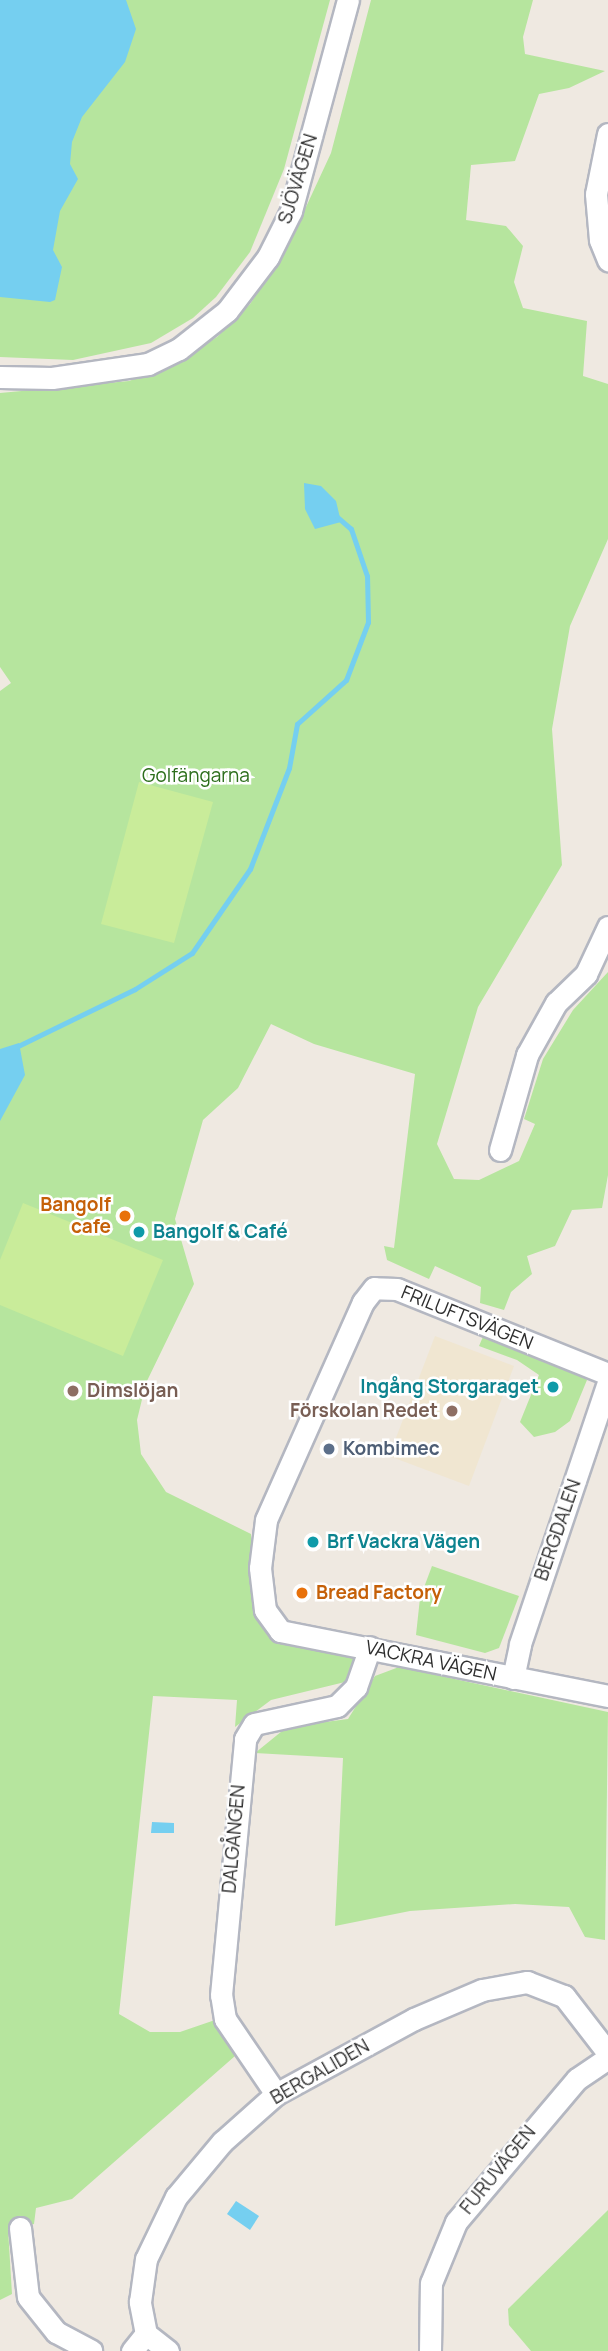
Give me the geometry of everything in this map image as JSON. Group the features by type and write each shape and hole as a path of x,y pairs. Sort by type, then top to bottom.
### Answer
{"street":[{"name":"SJÖVÄGEN","path":"0,377 52,378 148,364 179,349 227,311 268,257 291,211 348,0"},
{"path":"608,134 596,194 600,240 608,260"},
{"path":"500,1150 527,1055 556,1003 586,974 608,927"},
{"name":"FRILUFTSVÄGEN","path":"265,1610 260,1568 266,1520 363,1302 374,1288 397,1289 608,1374"},
{"name":"BERGDALEN","path":"513,1678 520,1644 608,1382"},
{"name":"VACKRA VÄGEN","path":"265,1610 280,1631 608,1696"},
{"name":"DALGÅNGEN","path":"276,2094 225,2019 221,1996 245,1739 254,1724 337,1706 356,1687 370,1647"},
{"name":"BERGALIDEN","path":"168,2351 139,2343 139,2302 146,2259 176,2197 222,2142 276,2094 414,2019 482,1990 527,1983 564,1996 608,2053"},
{"name":"FURUVÄGEN","path":"430,2351 431,2283 456,2222 577,2079 608,2058"},
{"path":"20,2228 28,2297 56,2332 91,2351"}],"shaded area":[{"name":"Förskolan Redet","path":"435,1336 514,1366 469,1486 389,1456"}],"green space":[{"path":"0,0 330,0 284,169 250,252 216,297 193,318 151,343 73,360 0,357"},
{"name":"Golfängarna","path":"371,0 533,0 523,37 525,54 605,71 569,88 539,94 515,161 471,165 466,220 506,226 523,246 514,282 523,308 587,321 583,376 608,384 608,539 570,626 552,729 562,865 478,1007 437,1144 454,1179 479,1180 519,1161 535,1124 524,1119 543,1059 573,1010 608,972 608,1175 602,1208 572,1210 555,1246 527,1256 532,1274 511,1292 504,1310 480,1303 481,1287 435,1266 429,1279 387,1260 384,1246 394,1248 415,1074 314,1044 271,1024 238,1088 203,1120 175,1219 194,1284 146,1383 137,1420 141,1454 166,1492 251,1534 253,1569 292,1641 357,1657 345,1682 271,1700 235,1727 237,1700 153,1696 119,2014 150,2032 180,2032 215,2020 235,2056 72,2199 36,2208 34,2224 8,2229 12,2294 0,2300 0,691 11,683 0,667 0,393 129,381 173,365 217,337 250,304 287,248 331,153"},
{"path":"139,782 213,802 174,943 101,924"},
{"path":"23,1203 163,1260 123,1356 0,1305 0,1260"},
{"path":"485,1332 581,1372 587,1380 570,1421 555,1432 534,1437 520,1422 539,1375 517,1360 479,1346"},
{"path":"432,1566 519,1596 499,1648 485,1653 416,1635 420,1598"},
{"path":"399,1667 608,1712 605,1940 585,1937 569,1907 515,1904 410,1911 335,1926 343,1758 255,1753 287,1727 348,1719 375,1676"},
{"path":"608,2210 608,2351 531,2351 509,2325 508,2309"}],"water":[{"path":"0,0 126,0 136,29 125,62 82,117 72,142 70,164 78,179 60,211 53,250 62,267 55,300 50,302 0,297"},
{"path":"304,483 321,486 336,501 341,522 315,529 305,509"},
{"path":"19,1043 25,1075 0,1121 0,1049"},
{"path":"152,1822 174,1823 174,1833 151,1833"},
{"path":"236,2201 259,2216 250,2230 227,2214"}],"waterway":[{"path":"16,1047 135,989 192,953 250,869 289,768 297,724 346,680 368,622 367,576 351,529 337,517"}],"place":[{"name":"Bangolf cafe","path":"125,1216"},
{"name":"Bangolf & Café","path":"139,1232"},
{"name":"Ingång Storgaraget","path":"553,1387"},
{"name":"Dimslöjan","path":"73,1391"},
{"name":"Förskolan Redet","path":"452,1411"},
{"name":"Kombimec","path":"329,1449"},
{"name":"Brf Vackra Vägen","path":"313,1542"},
{"name":"Bread Factory","path":"302,1593"}]}
